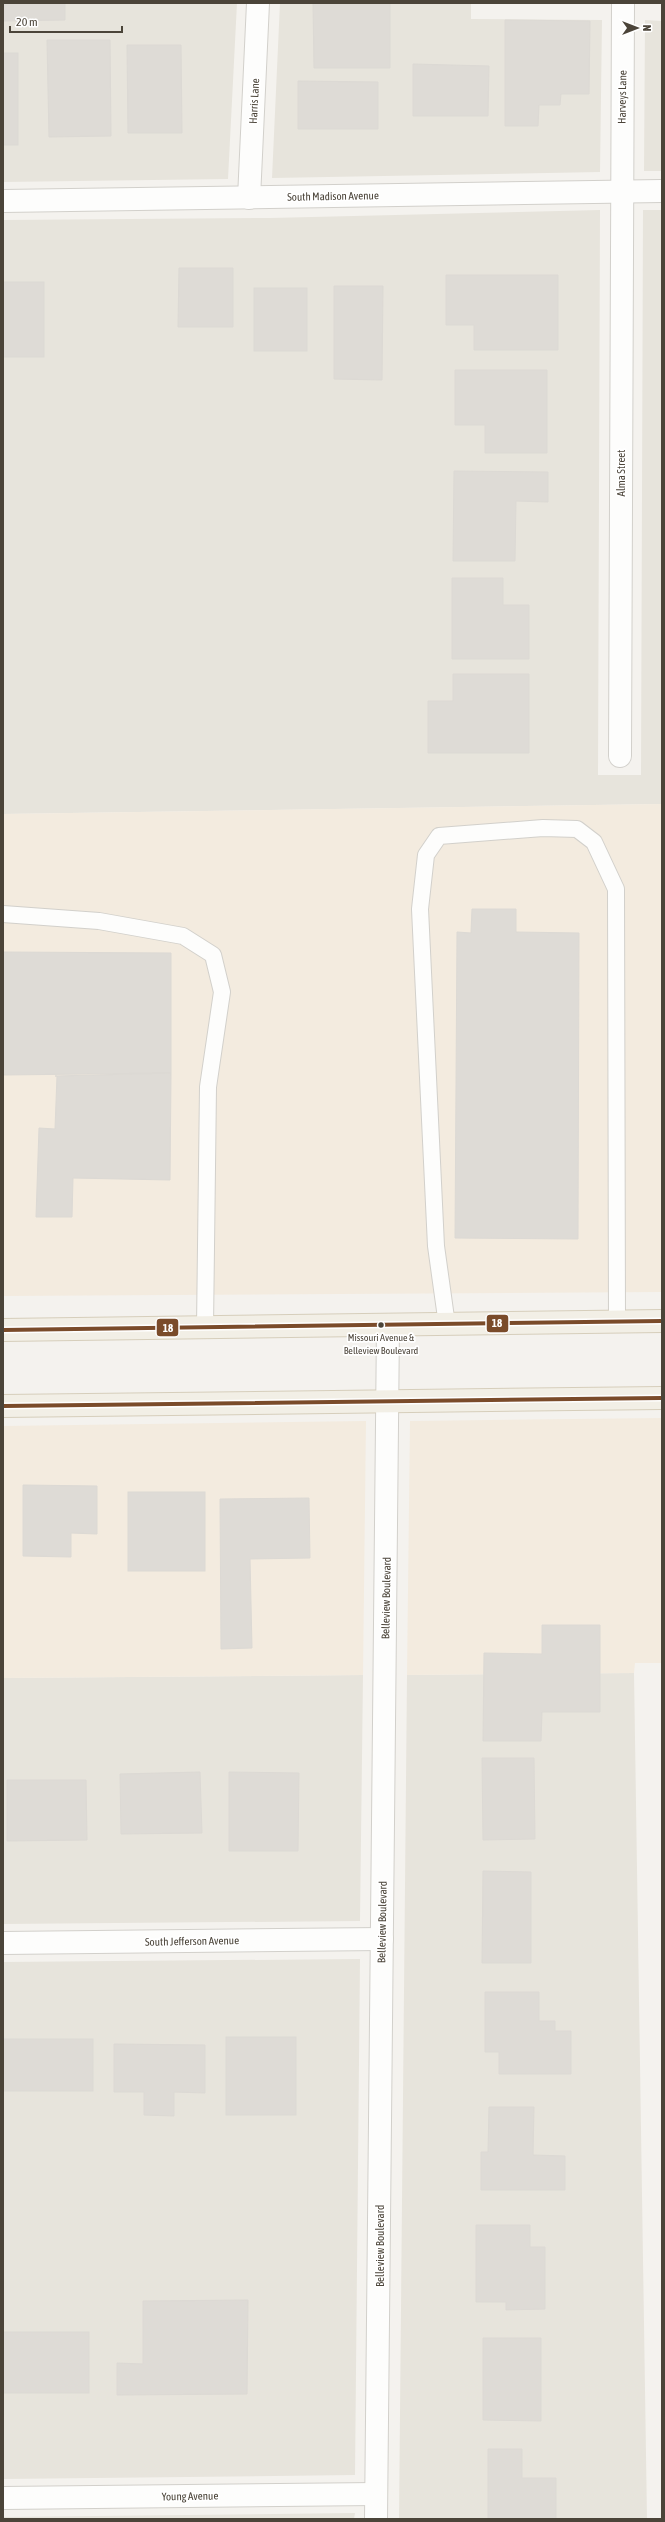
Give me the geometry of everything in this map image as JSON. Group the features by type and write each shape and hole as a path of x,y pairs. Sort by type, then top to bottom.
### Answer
{"main road":[{"path":"3,1330 662,1321"},
{"path":"3,1406 662,1398"}],"street":[{"name":"Harris Lane","path":"249,198 258,3"},
{"name":"Harveys Lane","path":"621,190 623,3"},
{"name":"Alma Street","path":"620,756 621,190"},
{"name":"South Madison Avenue","path":"3,201 662,190"},
{"name":"Belleview Boulevard","path":"376,2519 388,1325"},
{"name":"South Jefferson Avenue","path":"3,1943 382,1939"},
{"name":"Young Avenue","path":"3,2498 376,2494"}],"lane":[{"path":"447,1324 436,1246 423,1013 420,909 426,855 439,836 543,828 578,829 594,842 616,890 617,1322"},
{"path":"3,914 99,921 183,936 213,956 222,992 208,1087 205,1327"}],"shaded area":[{"path":"3,3 237,3 228,179 3,182"},
{"path":"280,3 471,3 471,19 602,20 600,172 272,178"},
{"path":"645,20 662,21 662,171 644,171"},
{"path":"600,210 598,775 641,775 643,210 662,210 662,804 3,814 3,220 270,218"},
{"path":"662,804 662,1292 3,1296 3,814"},
{"path":"662,1418 662,1663 635,1663 634,1673 407,1675 410,1421"},
{"path":"366,1421 363,1675 3,1678 3,1426"},
{"path":"634,1673 647,2519 399,2519 407,1675"},
{"path":"363,1675 360,1921 3,1924 3,1678"},
{"path":"360,1959 355,2475 3,2479 3,1962"},
{"path":"355,2513 354,2519 3,2519 3,2517"}],"building":[{"path":"4,3 65,3 65,20 4,21"},
{"path":"313,3 390,3 390,68 314,68"},
{"path":"505,20 590,21 589,94 561,94 560,105 539,105 538,126 505,126"},
{"path":"47,40 110,40 111,136 49,137"},
{"path":"127,45 181,45 182,133 128,133"},
{"path":"3,53 18,53 18,145 3,145"},
{"path":"413,64 489,66 488,116 413,116"},
{"path":"298,81 378,82 378,129 298,129"},
{"path":"179,268 233,268 233,327 178,327"},
{"path":"446,275 558,275 558,350 474,350 474,325 446,325"},
{"path":"3,282 44,282 44,357 3,357"},
{"path":"334,286 383,286 382,380 334,379"},
{"path":"254,288 307,288 307,351 254,351"},
{"path":"455,370 547,370 547,453 485,453 485,425 455,425"},
{"path":"454,471 548,472 548,502 516,501 515,561 453,561"},
{"path":"452,578 503,578 503,605 529,605 529,659 452,659"},
{"path":"453,674 529,674 529,753 428,753 428,701 453,701"},
{"path":"472,909 516,909 516,932 579,933 578,1239 455,1238 457,932 471,933"},
{"path":"3,952 171,953 171,1073 3,1075"},
{"path":"171,1073 170,1180 73,1178 72,1217 36,1217 39,1128 55,1129 57,1076 55,1076"},
{"path":"23,1485 97,1486 97,1534 71,1533 71,1557 23,1556"},
{"path":"128,1492 205,1492 205,1571 128,1571"},
{"path":"309,1498 310,1558 250,1559 252,1648 221,1649 220,1499"},
{"path":"542,1625 600,1625 600,1712 542,1712 541,1741 483,1741 484,1653 542,1654"},
{"path":"482,1758 534,1758 535,1839 483,1840"},
{"path":"200,1772 202,1833 121,1834 120,1774"},
{"path":"229,1772 299,1773 298,1851 229,1851"},
{"path":"7,1780 86,1780 87,1840 7,1841"},
{"path":"483,1871 531,1872 531,1963 482,1963"},
{"path":"485,1992 539,1992 539,2021 555,2021 555,2031 571,2031 571,2074 499,2074 499,2052 485,2052"},
{"path":"226,2037 296,2037 296,2115 226,2115"},
{"path":"3,2039 93,2039 93,2091 3,2091"},
{"path":"114,2044 205,2045 205,2093 174,2092 174,2116 144,2115 144,2092 114,2092"},
{"path":"489,2107 534,2107 533,2155 565,2156 565,2190 481,2190 481,2152 488,2152"},
{"path":"476,2225 530,2225 530,2247 545,2247 545,2309 506,2310 506,2302 476,2302"},
{"path":"248,2300 247,2394 117,2395 117,2363 143,2364 143,2301"},
{"path":"3,2332 89,2332 89,2393 3,2393"},
{"path":"483,2338 541,2338 541,2421 483,2420"},
{"path":"488,2449 522,2449 522,2478 556,2478 556,2519 488,2519"}],"transit line":[{"name":"18","path":"3,1330 662,1321"},
{"name":"18","path":"3,1406 662,1398"}],"place":[{"name":"Missouri Avenue & Belleview Boulevard","path":"381,1325"}]}
